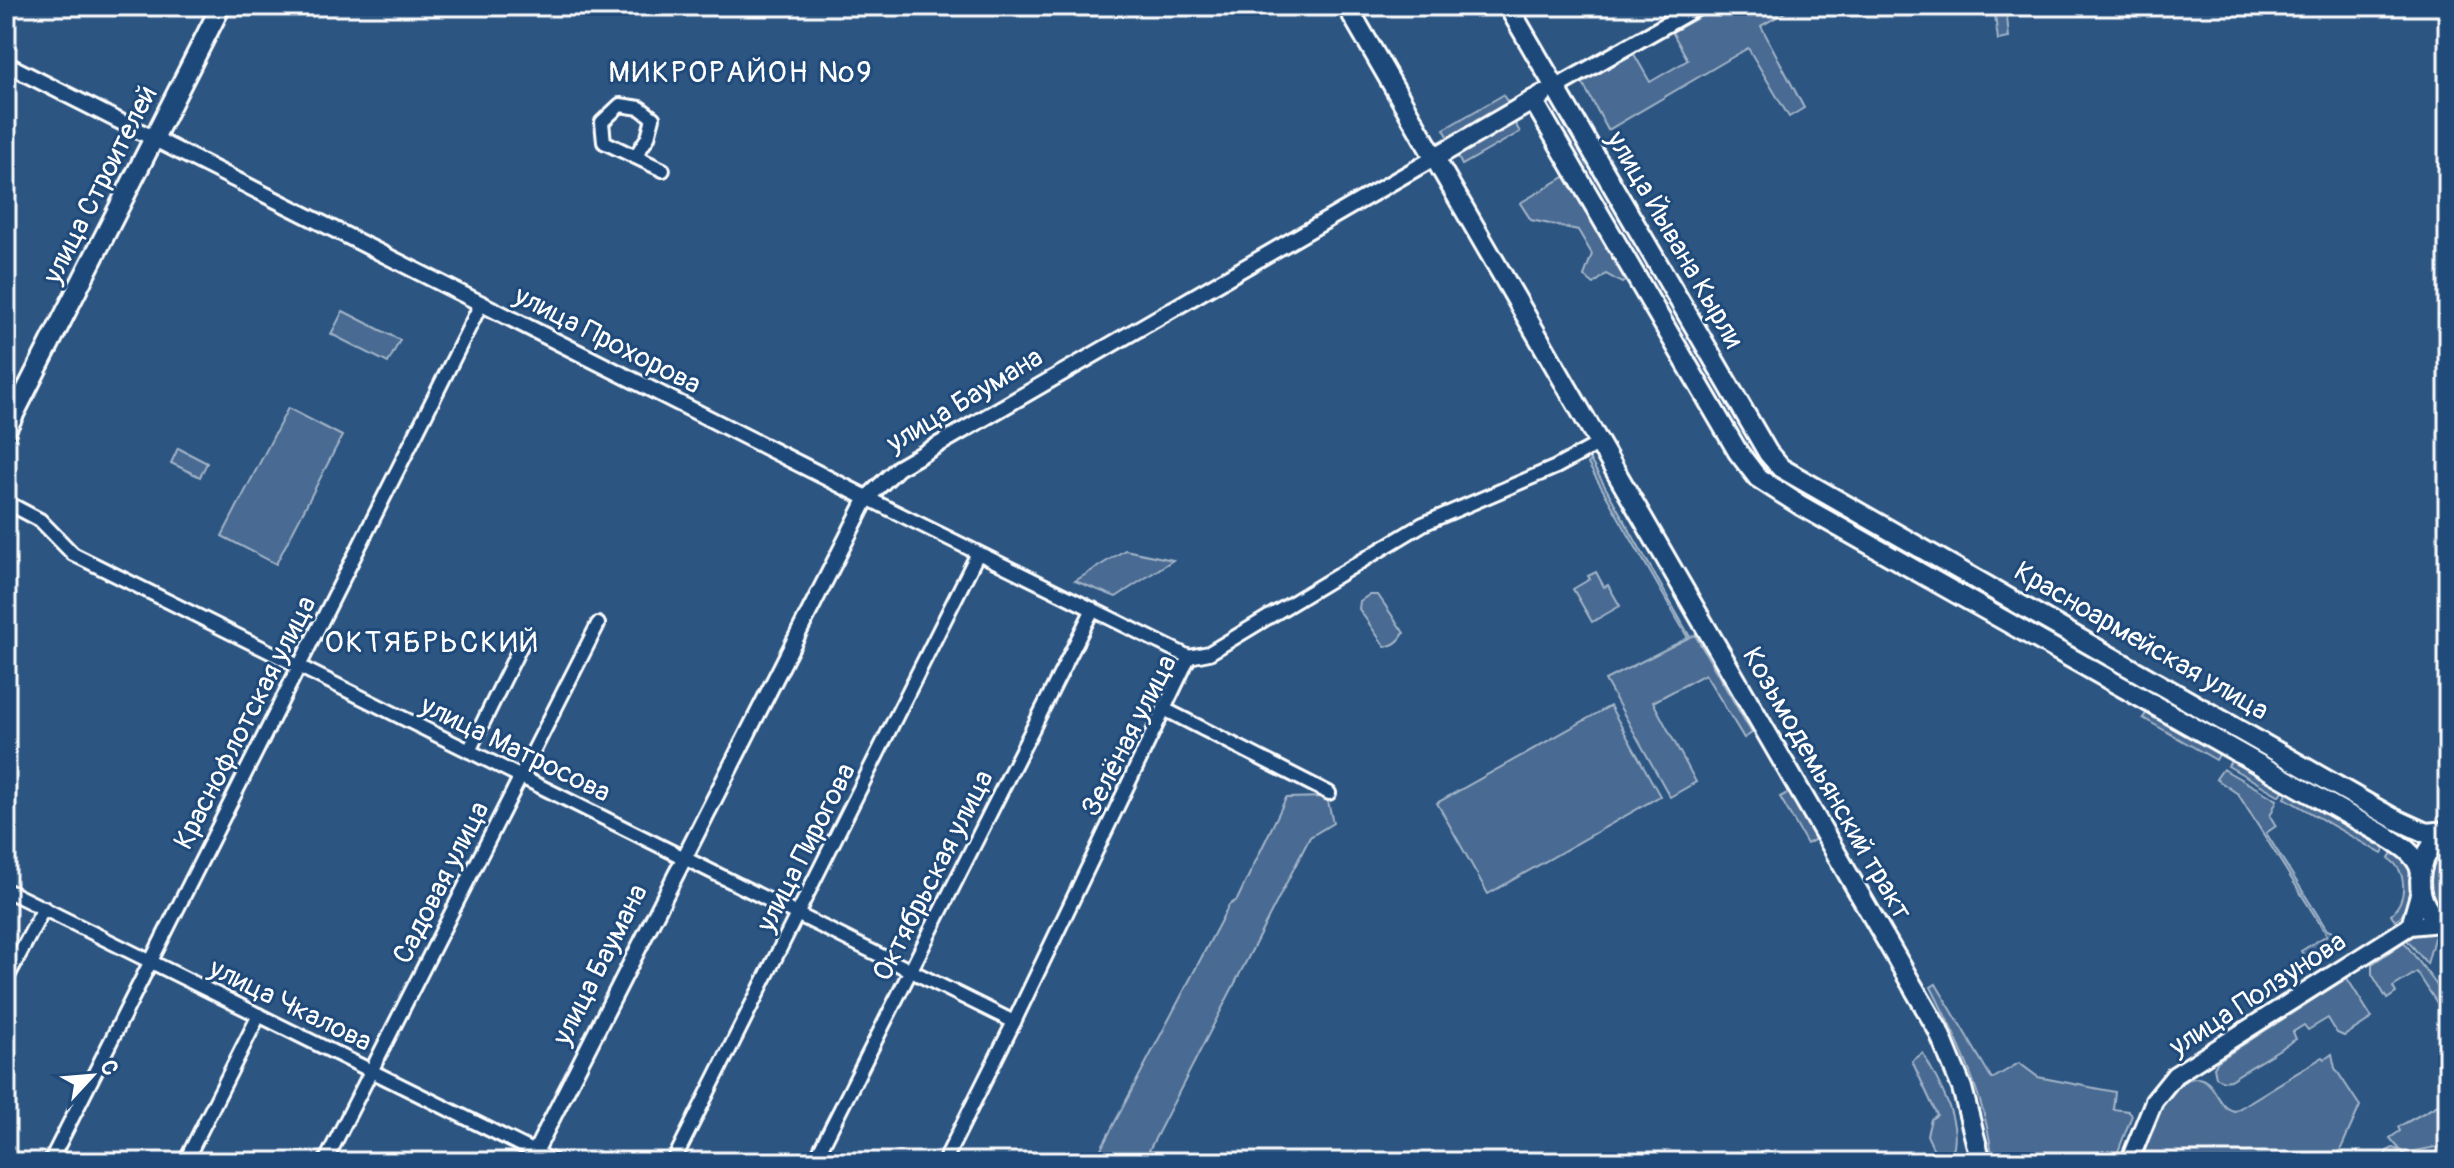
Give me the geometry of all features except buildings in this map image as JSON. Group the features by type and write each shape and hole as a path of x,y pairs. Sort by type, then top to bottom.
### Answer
{"main road":[{"name":"улица Строителей","path":"6,430 221,6"},
{"path":"1347,6 1600,443"},
{"name":"улица Йывана Кырли","path":"1508,6 1768,453 1781,468 1811,485"},
{"name":"улица Баумана","path":"1434,158 1555,88"},
{"name":"улица Йывана Кырли","path":"1533,100 1747,466 1770,487 1800,505"},
{"path":"1634,270 1654,258"},
{"name":"Козьмодемьянский тракт","path":"1600,443 1938,1030 1960,1081 1981,1162"},
{"path":"1800,505 1811,485"},
{"name":"Красноармейская улица","path":"1811,485 2393,818 2426,833 2447,831"},
{"name":"Красноармейская улица","path":"1800,505 2404,847 2416,858 2420,868"},
{"path":"1993,614 2004,594"},
{"path":"2046,643 2057,624"},
{"path":"2410,926 2420,891 2420,868 2429,847 2447,831"},
{"path":"2420,891 2430,911 2444,925"},
{"name":"улица Ползунова","path":"2129,1162 2154,1101 2175,1075 2410,926 2444,925"}],"street":[{"name":"улица Баумана","path":"1555,88 1699,6"},
{"name":"улица Прохорова","path":"6,64 1189,657"},
{"path":"635,157 648,137 653,118 640,108 620,105 602,122 604,142 635,157 663,170"},
{"name":"улица Баумана","path":"532,1157 867,498 898,468 1434,158"},
{"name":"Краснофлотская улица","path":"50,1162 481,304"},
{"name":"Зелёная улица","path":"944,1162 1189,657 1209,653 1423,524 1556,467 1600,443"},
{"name":"улица Матросова","path":"6,502 40,520 73,554 1014,1022"},
{"name":"улица Пирогова","path":"673,1162 978,553"},
{"name":"Октябрьская улица","path":"814,1162 1093,609"},
{"name":"Садовая улица","path":"325,1162 598,624"},
{"path":"469,751 527,633"},
{"path":"1164,709 1329,793"},
{"name":"улица Чкалова","path":"6,890 372,1071 532,1157 555,1162"},
{"path":"6,980 44,908"},
{"path":"185,1162 259,1015"}],"shaded area":[{"path":"1719,6 1796,6 1761,26 1804,108 1789,117 1748,48 1608,130 1582,82 1634,54 1650,82 1688,60 1672,32"},
{"path":"1994,6 2006,6 2009,38 1998,40"},
{"path":"1503,95 1508,103 1449,138 1444,129"},
{"path":"1514,122 1520,132 1462,165 1457,155"},
{"path":"1566,176 1574,180 1627,279 1622,283 1606,274 1594,284 1584,276 1592,254 1578,230 1531,220 1520,203"},
{"path":"343,311 400,340 388,363 331,334"},
{"path":"288,408 342,436 276,564 222,536"},
{"path":"178,448 207,463 200,477 171,463"},
{"path":"1590,460 1690,637 1695,635 1752,733 1744,738 1705,674 1653,702 1696,782 1670,797 1605,680 1688,638 1588,464"},
{"path":"1125,550 1173,560 1116,597 1075,581"},
{"path":"1596,572 1620,606 1592,622 1573,589"},
{"path":"1369,595 1378,595 1404,633 1394,644 1385,647 1359,609 1360,601"},
{"path":"1610,706 1660,796 1488,894 1437,803"},
{"path":"2147,712 2220,753 2216,760 2143,718"},
{"path":"2231,761 2284,789 2280,796 2228,766"},
{"path":"2223,769 2277,800 2270,816 2276,826 2266,833 2327,930 2341,938 2306,960 2301,951 2327,935 2238,794 2216,779"},
{"path":"1791,791 1818,838 1807,844 1780,797"},
{"path":"2288,792 2385,849 2382,854 2285,798"},
{"path":"1327,797 1333,823 1310,837 1143,1162 1094,1162 1229,905 1237,900 1286,798"},
{"path":"2448,843 2448,918 2434,901 2429,880 2434,860"},
{"path":"2392,852 2408,864 2415,879 2410,903 2395,921 2391,914 2400,901 2403,885 2399,871 2389,859"},
{"path":"2448,933 2448,942 2434,938 2427,964 2407,940 2417,934"},
{"path":"2404,942 2448,1000 2448,1008 2437,1003 2417,972 2393,987 2396,993 2387,999 2372,974 2372,964"},
{"path":"2347,978 2372,1018 2344,1036 2337,1033 2328,1018 2308,1030 2304,1025 2293,1032 2296,1039 2230,1080 2223,1081 2216,1077 2214,1067 2218,1061"},
{"path":"1936,984 1992,1079 2019,1063 2038,1077 2115,1092 2113,1109 2128,1111 2132,1115 2114,1162 1993,1162 1978,1094 1931,987"},
{"path":"1923,1053 1953,1120 1954,1149 1949,1162 1939,1162 1927,1135 1931,1119 1937,1115 1912,1061"},
{"path":"2332,1054 2335,1068 2360,1106 2335,1162 2141,1162 2156,1115 2173,1091 2188,1080 2204,1080 2224,1105 2235,1111"},
{"path":"2448,1097 2448,1145 2403,1153 2404,1162 2382,1162 2387,1151 2393,1148 2401,1151 2390,1138 2400,1131 2398,1127"}],"district":[{"name":"МИКРОРАЙОН №9","path":"741,72"},
{"name":"ОКТЯБРЬСКИЙ","path":"432,642"}]}
